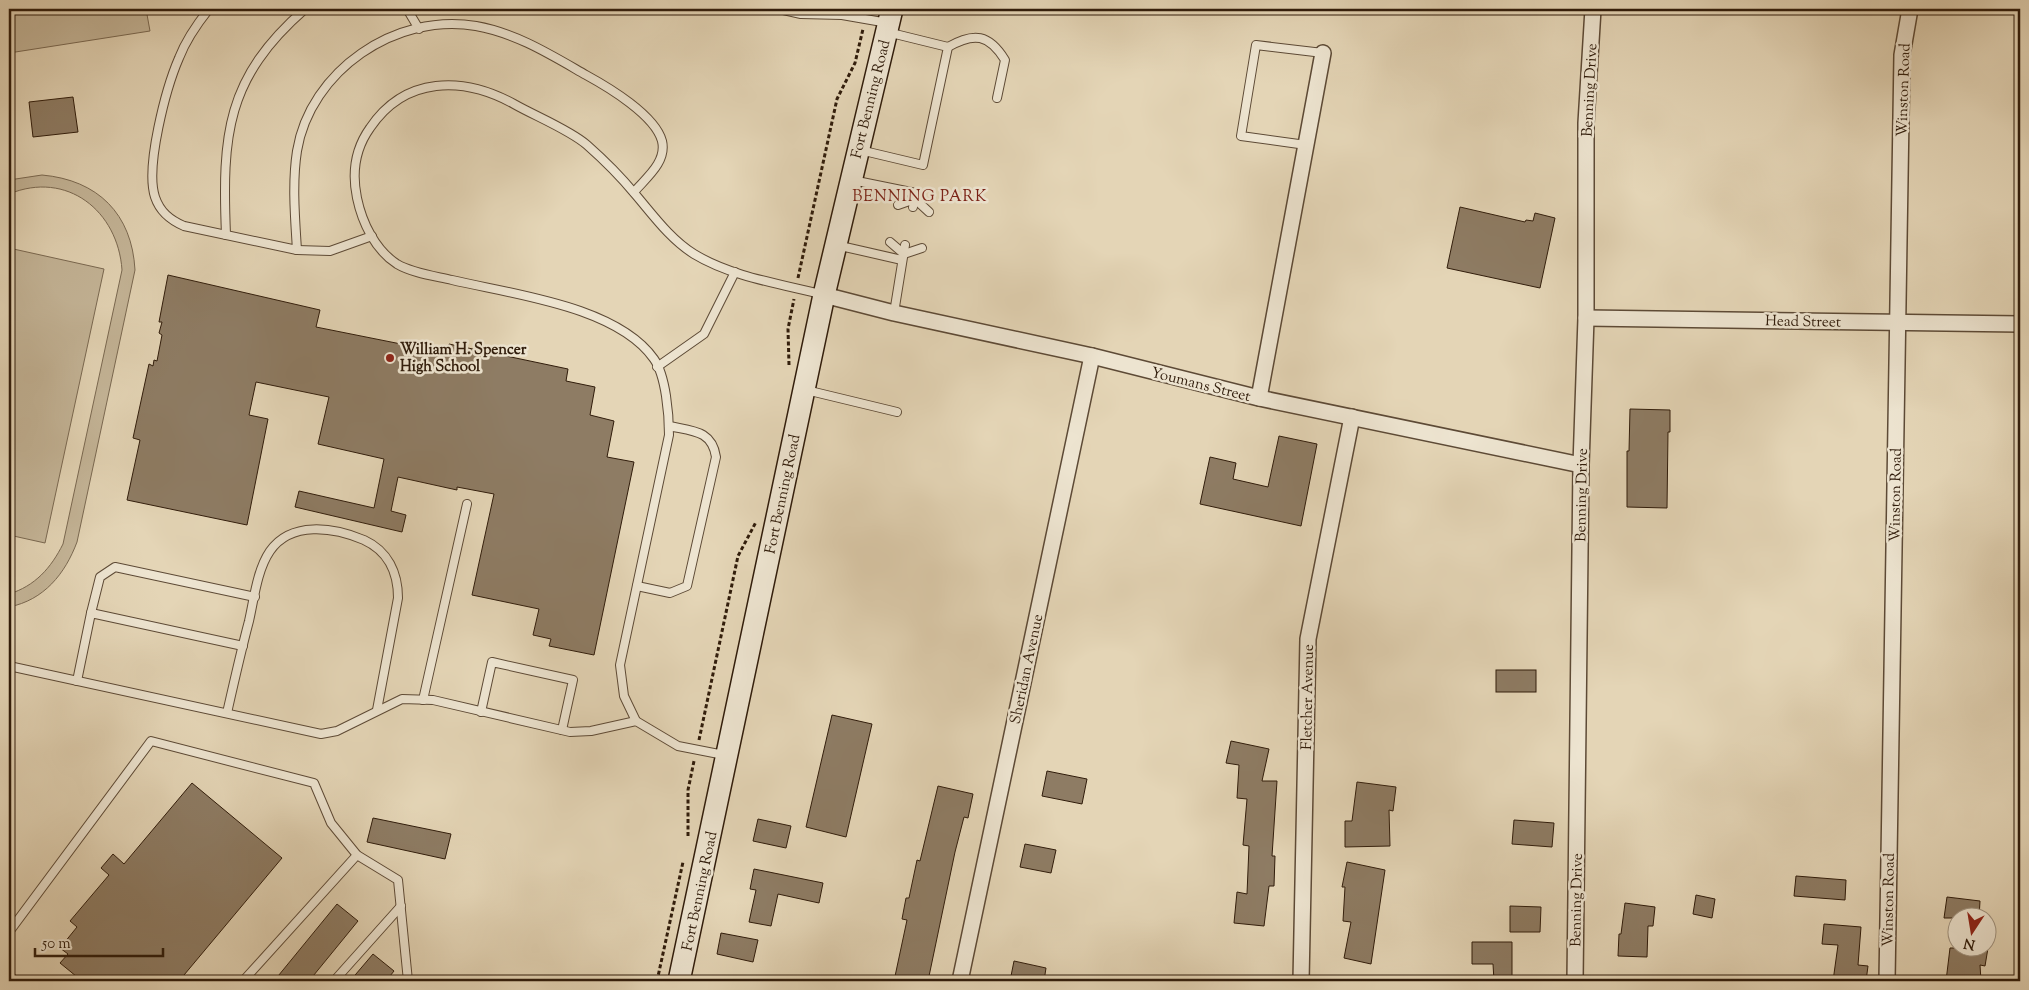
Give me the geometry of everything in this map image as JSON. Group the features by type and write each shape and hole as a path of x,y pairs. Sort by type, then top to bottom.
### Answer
{"street":[{"name":"Benning Drive","path":"1575,981 1581,465 1586,318 1586,123 1593,9"},
{"name":"Winston Road","path":"1887,981 1902,55 1910,9"},
{"name":"Fort Benning Road","path":"679,981 824,295 889,21"},
{"path":"1259,398 1323,53"},
{"name":"Youmans Street","path":"824,295 894,313 1092,356 1259,398 1581,465"},
{"name":"Head Street","path":"1586,318 2020,324"},
{"name":"Sheridan Avenue","path":"960,981 1092,356"},
{"name":"Fletcher Avenue","path":"1301,981 1308,639 1352,418"}],"lane":[{"path":"208,9 193,29 179,58 170,84 155,152 152,181 155,197 162,210 171,220 184,226 297,250 330,250 372,236"},
{"path":"226,235 226,160 230,122 244,84 261,54 282,29 306,9"},
{"path":"407,9 419,29"},
{"path":"779,9 802,14 843,12 865,19 889,21 948,47"},
{"path":"297,250 294,201 297,151 306,118 328,82 352,58 390,37 433,25 475,26 510,35 608,87 638,110 655,128 662,141 661,155 657,165 634,192"},
{"path":"858,149 923,165 948,47 963,38 976,37 986,39 993,44 1005,60 997,98"},
{"path":"1306,145 1241,136 1256,45 1323,53"},
{"path":"727,756 678,746 636,721 624,696 620,665 669,435 669,405 654,360 630,337 583,310 431,276 397,264 377,245 361,217 354,183 357,152 369,128 385,110 407,94 434,84 464,86 498,96 585,143 634,192 662,227 694,254 735,272 824,295"},
{"path":"850,179 916,193 914,203"},
{"path":"898,204 914,203 929,212"},
{"path":"890,242 903,257"},
{"path":"835,245 903,257 922,248"},
{"path":"894,313 905,245"},
{"path":"657,367 704,334 735,272"},
{"path":"804,389 896,412"},
{"path":"637,586 670,593 687,586 716,457 714,444 706,436 669,426"},
{"path":"423,700 468,504"},
{"path":"226,713 255,597 270,552 282,539 297,531 316,529 371,543 383,553 392,565 398,582 398,598 377,710"},
{"path":"77,681 100,577 115,567 123,567 255,597"},
{"path":"91,613 243,646"},
{"path":"481,712 492,662 573,680 562,730"},
{"path":"9,666 321,734 337,731 402,699 423,700 562,730 590,731 636,721"},
{"path":"9,932 151,741 314,783 331,823 357,855 398,880 408,981"},
{"path":"243,981 357,855"},
{"path":"334,981 401,906"},
{"path":"9,975 16,981"}],"path":[{"path":"788,368 788,330 837,99 855,63 865,19"},
{"path":"687,845 690,824 688,790 738,556 758,516"},
{"path":"657,981 684,855"}],"shaded area":[{"path":"9,9 146,9 150,31 9,53"},
{"path":"42,175 62,178 80,184 95,192 108,203 119,217 127,232 135,270 77,542 66,565 52,584 33,598 9,607 9,594 27,586 41,575 53,561 63,544 122,270 118,249 111,230 100,214 86,201 69,192 51,187 30,188 9,194 9,180"},
{"path":"9,248 104,269 45,543 9,535"}],"building":[{"path":"73,97 78,132 33,137 29,102"},
{"path":"1460,207 1525,222 1526,220 1533,221 1535,213 1555,218 1540,288 1447,268"},
{"path":"168,275 320,310 316,327 446,353 449,344 568,369 566,381 595,387 590,415 614,421 607,457 634,462 594,655 549,646 551,639 533,635 539,609 472,595 494,494 457,487 457,490 398,477 391,511 406,515 402,532 295,507 299,491 374,508 384,459 318,444 329,397 256,382 249,415 268,419 247,525 127,500 140,440 133,438 149,364 153,366 154,360 157,361 162,335 159,333 162,322 159,322"},
{"path":"1630,409 1670,410 1667,508 1627,507 1627,451 1629,451"},
{"path":"1279,436 1317,444 1301,526 1200,504 1210,457 1236,463 1233,479 1268,487"},
{"path":"1496,670 1536,670 1536,692 1496,692"},
{"path":"832,715 872,724 846,837 806,827"},
{"path":"1231,741 1269,749 1262,781 1277,781 1272,856 1275,856 1274,886 1269,886 1264,926 1234,923 1237,892 1247,894 1249,846 1243,845 1247,799 1237,798 1239,765 1226,763"},
{"path":"1047,771 1087,779 1082,804 1042,796"},
{"path":"1357,782 1396,787 1393,811 1389,810 1390,846 1345,847 1345,821 1352,821"},
{"path":"192,783 282,858 179,981 82,981 60,963 68,954 60,948 77,927 70,921 109,875 101,868 113,854 124,864"},
{"path":"938,786 973,794 968,818 964,817 955,852 928,981 894,981 907,920 902,919 906,898 909,898 917,860 920,861"},
{"path":"373,818 451,834 445,859 367,842"},
{"path":"758,819 791,826 786,848 753,841"},
{"path":"1514,820 1554,823 1552,847 1512,844"},
{"path":"1025,844 1056,850 1051,873 1020,867"},
{"path":"1347,862 1385,870 1371,964 1344,958 1351,922 1343,921 1345,887 1342,887"},
{"path":"754,869 823,883 819,903 778,894 771,926 749,922 756,890 750,889"},
{"path":"1796,876 1846,880 1845,900 1794,896"},
{"path":"1696,895 1715,899 1712,918 1693,914"},
{"path":"1947,897 1980,901 1980,908 1946,908 1946,918 1944,918"},
{"path":"1625,903 1655,907 1653,926 1648,926 1647,957 1618,956 1619,934 1621,934"},
{"path":"337,904 358,921 309,981 274,981"},
{"path":"1510,906 1541,907 1540,932 1510,932"},
{"path":"1824,924 1861,927 1858,965 1868,966 1866,981 1833,981 1838,945 1822,944"},
{"path":"721,933 758,940 753,962 717,954"},
{"path":"1472,942 1512,942 1512,981 1494,981 1493,964 1472,964"},
{"path":"373,954 394,971 386,981 350,981"},
{"path":"1949,958 1986,958 1985,966 1980,965 1981,981 1946,981"},
{"path":"1014,961 1046,968 1044,981 1010,981"}],"place":[{"name":"William H. Spencer High School","path":"390,358"}],"district":[{"name":"BENNING PARK","path":"920,195"}]}
